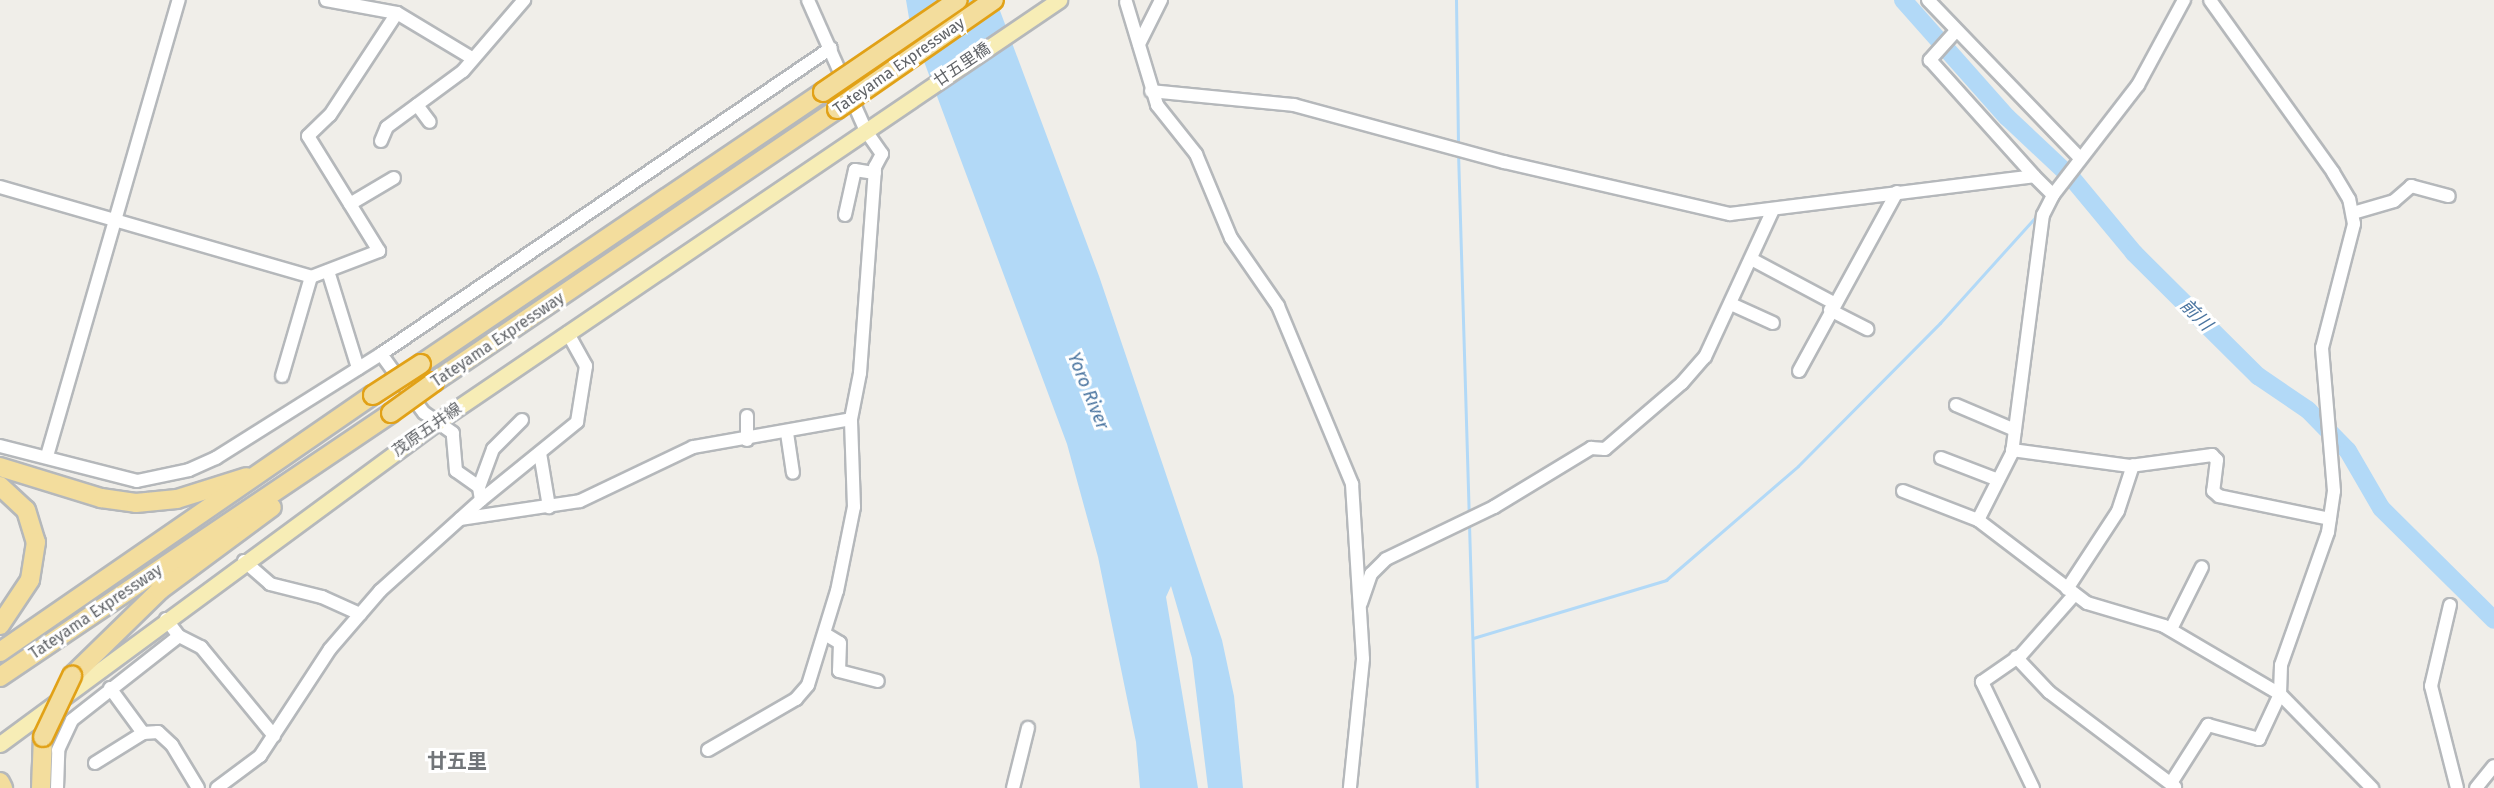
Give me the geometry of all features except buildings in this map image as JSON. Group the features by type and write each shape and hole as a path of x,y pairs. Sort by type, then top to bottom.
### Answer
{"highway":[{"name":"Tateyama Expressway","path":"0,652 373,395 958,0"},
{"name":"Tateyama Expressway","path":"0,677 837,110 994,0"},
{"path":"40,788 43,737 72,676 160,590 362,441 391,412"},
{"path":"0,467 101,498 136,503 177,499 260,474"},
{"path":"0,486 26,510 36,552 30,580 0,625"},
{"path":"0,782 3,788"}],"main road":[{"name":"廿五里橋","path":"866,130 1059,0"},
{"name":"茂原五井線","path":"0,744 91,682 166,619 437,422 866,130"}],"street":[{"path":"47,456 179,0"},
{"path":"326,0 397,13 472,58"},
{"path":"381,141 387,127 417,105 472,58 524,0"},
{"path":"708,750 796,699 808,685 825,634 854,507 851,419 874,173 882,154 866,130 808,0"},
{"path":"1139,44 1161,0"},
{"path":"1928,0 2080,158"},
{"path":"1978,520 2012,450 2041,224 2053,195 2138,85 2184,0"},
{"path":"2016,657 2049,692 2173,785 2208,725 2259,739 2280,694 2282,665 2330,519 2332,448 2326,411 2322,348 2353,213 2332,172 2210,0"},
{"path":"1126,2 1151,91 1196,154 1231,238 1278,306 1340,453 1354,497 1363,659 1350,788"},
{"path":"0,187 311,277 379,251 308,136 330,115 397,13"},
{"path":"1955,32 1930,60 2053,195"},
{"path":"0,446 47,456 122,480 153,480 189,470 381,354 831,48"},
{"path":"1151,91 1294,105 1504,162 1730,214 1772,212 1897,192 2034,176"},
{"path":"417,105 430,122"},
{"path":"845,216 855,170 874,173"},
{"path":"350,204 394,178"},
{"path":"2353,213 2394,201 2410,186 2449,196"},
{"path":"1799,371 1897,192"},
{"path":"1360,607 1371,574 1386,559 1494,507 1591,448 1605,449 1682,383 1705,357 1753,260 1772,212"},
{"path":"1753,260 1867,329"},
{"path":"328,271 358,368"},
{"path":"282,376 311,277"},
{"path":"1731,304 1773,323"},
{"path":"217,788 260,756 330,649 360,614 460,519 480,493 540,453 577,422 586,366 568,333"},
{"path":"381,354 437,422 455,437 456,471 480,493"},
{"path":"1956,405 2015,430"},
{"path":"747,416 747,440"},
{"path":"460,519 580,501 693,447 787,433 851,419"},
{"path":"480,493 493,449 522,420"},
{"path":"787,433 793,472"},
{"path":"2012,450 2133,465 2212,455 2217,460 2213,491 2219,496 2330,519"},
{"path":"540,453 549,507"},
{"path":"1941,458 1998,480"},
{"path":"2033,788 2005,721 1982,682 2016,657 2071,591 2118,511 2133,465"},
{"path":"1903,491 1978,520 2071,591 2101,610 2171,629 2280,694 2372,788"},
{"path":"244,561 270,584 322,597 360,614"},
{"path":"2171,629 2202,567"},
{"path":"2450,605 2431,686 2457,788"},
{"path":"166,619 179,636 201,647 274,736"},
{"path":"825,634 840,643 839,671 878,681"},
{"path":"57,788 58,750 72,720 179,636"},
{"path":"110,688 143,733"},
{"path":"1013,788 1028,728"},
{"path":"95,763 143,733 158,732 172,745 198,788"},
{"path":"2476,788 2494,765"}],"water":[{"name":"Yoro River","path":"906,0 996,0 1099,276 1222,640 1234,696 1243,788 1208,788 1192,658 1171,586 1166,597 1198,788 1140,788 1136,742 1098,557 1067,444 910,24"}],"waterway":[{"path":"1456,0 1458,145"},
{"name":"前川","path":"1903,0 2007,117 2071,177 2134,253 2258,376 2308,410 2348,451 2381,508 2494,620"},
{"path":"1458,152 1469,514"},
{"path":"1473,638 1666,580 1798,466 1940,323 2040,212"},
{"path":"1469,524 1477,788"}],"district":[{"name":"廿五里","path":"457,761"}]}
